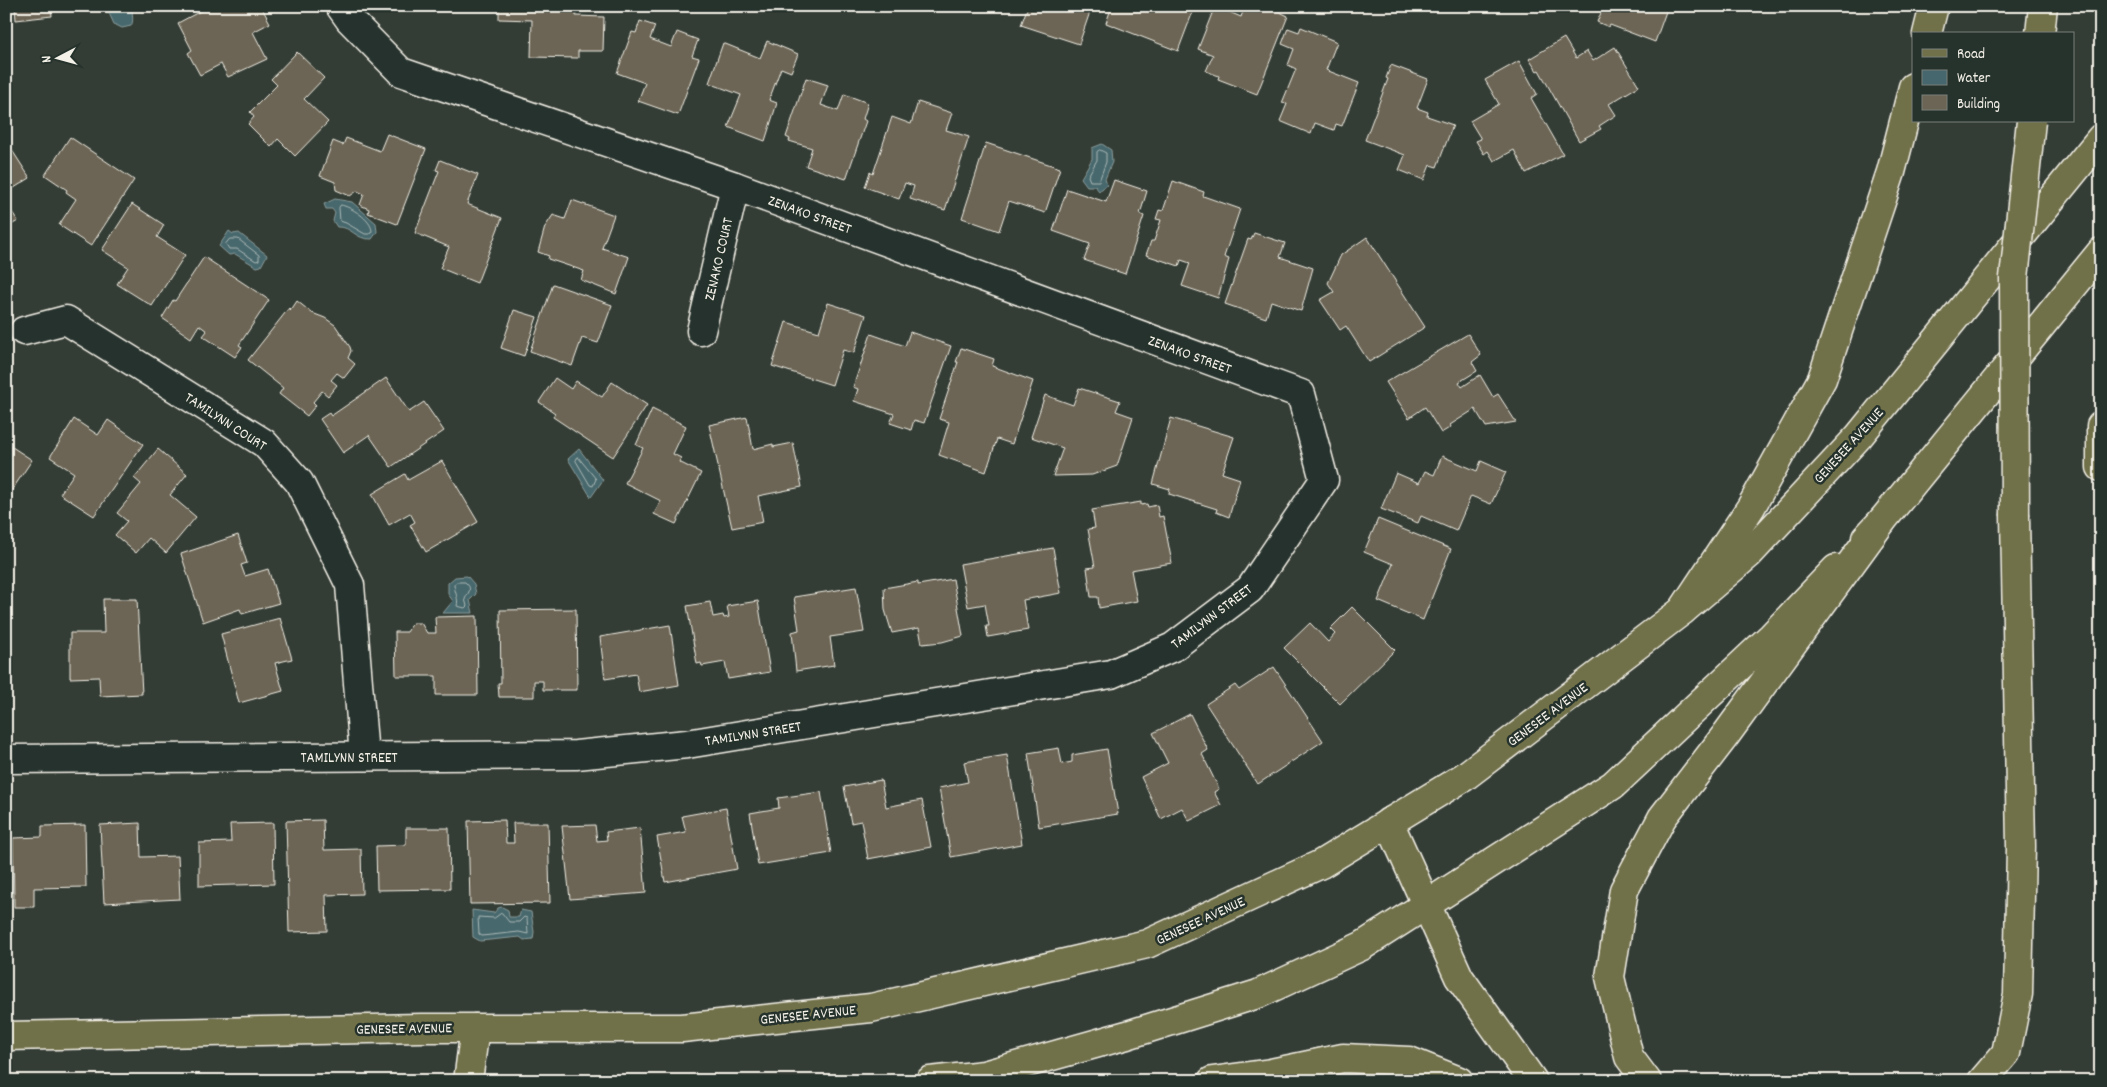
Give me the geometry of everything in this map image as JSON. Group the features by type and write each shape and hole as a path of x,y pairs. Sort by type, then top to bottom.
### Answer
{"main road":[{"path":"1928,32 1934,6"},
{"path":"2040,32 2043,6"},
{"path":"1682,611 1751,507 1822,379 1891,172 1912,90"},
{"path":"1982,1081 2006,1052 2018,994 2021,846 2015,516 2014,278 2031,122"},
{"name":"GENESEE AVENUE","path":"6,1036 475,1028 682,1028 871,1008 1147,944 1321,864 1464,777 1682,611 1749,554 1859,436 2101,138"},
{"path":"1647,1081 1629,1057 1610,977 1624,890 1662,818 1725,736 1882,521 2101,252"},
{"path":"930,1081 984,1075 1127,1035 1258,994 1362,946 1613,785 1772,636 1882,521"},
{"path":"1389,822 1459,977 1533,1081"},
{"path":"468,1081 475,1028"},
{"path":"1212,1081 1270,1073 1343,1058 1409,1061 1458,1081"}],"street":[{"name":"ZENAKO STREET","path":"340,6 350,20 401,72 735,186 1301,394"},
{"name":"ZENAKO COURT","path":"701,331 735,186"},
{"name":"TAMILYNN COURT","path":"24,331 66,320 264,443 299,482 350,585 364,756"},
{"name":"TAMILYNN STREET","path":"6,759 576,755 687,744 1111,674 1173,647 1250,589 1256,582 1324,480 1301,394"}],"water":[{"path":"94,6 134,6 131,26 122,28 114,24 109,13"},
{"path":"1102,144 1111,150 1112,162 1105,179 1107,185 1099,191 1095,186 1087,186 1081,178 1092,159 1092,148"},
{"path":"335,199 352,202 376,223 377,232 372,239 366,239 342,227 337,227 333,221 335,213 332,209 326,209 324,204"},
{"path":"229,231 233,234 239,233 267,255 261,266 257,267 235,254 229,255 219,246"},
{"path":"579,449 603,480 591,497 568,459"},
{"path":"467,576 474,584 476,594 470,600 473,613 443,613 453,601 448,594 448,583 455,577"},
{"path":"502,907 508,910 509,917 519,917 521,910 531,912 534,932 533,939 524,940 520,937 480,941 473,937 472,910 494,913 498,908"}],"building":[{"path":"15,6 51,6 52,16 16,20"},
{"path":"210,6 261,6 270,23 253,32 267,59 228,77 221,64 200,75 188,53 192,50 178,23"},
{"path":"499,6 576,6 576,16 604,17 603,51 578,51 578,58 531,57 532,20 499,19"},
{"path":"1028,6 1092,6 1079,44 1021,25"},
{"path":"1112,6 1195,6 1178,51 1106,23"},
{"path":"1215,6 1241,17 1245,6 1268,6 1288,16 1257,94 1218,79 1219,76 1206,71 1213,55 1198,49"},
{"path":"1604,6 1668,6 1655,42 1597,22"},
{"path":"640,21 655,26 650,39 671,47 677,32 698,40 692,56 699,58 678,115 638,101 645,83 617,73 632,32 636,33"},
{"path":"1301,27 1337,42 1326,70 1359,83 1342,126 1336,124 1334,130 1315,123 1311,134 1280,121 1287,104 1282,103 1296,69 1288,65 1294,49 1282,44 1288,28 1299,32"},
{"path":"1564,38 1576,58 1587,51 1593,61 1615,47 1639,86 1609,104 1616,115 1599,126 1601,129 1579,141 1539,70 1537,71 1529,59"},
{"path":"767,41 798,54 791,72 781,68 769,100 777,103 765,141 728,127 741,95 709,83 723,43 760,58"},
{"path":"297,52 324,78 304,99 328,122 295,156 278,139 271,147 248,124 254,117 250,112 277,85 271,79"},
{"path":"1519,61 1537,94 1531,98 1563,154 1526,173 1514,150 1494,161 1488,151 1484,154 1476,141 1481,139 1470,121 1499,104 1485,80"},
{"path":"1391,65 1428,79 1417,108 1428,112 1427,116 1453,125 1437,167 1430,165 1424,180 1399,170 1405,155 1365,140 1388,79 1386,78"},
{"path":"806,78 828,85 821,105 838,111 844,94 868,103 863,119 866,121 846,179 806,166 812,148 789,141 790,139 786,137"},
{"path":"918,102 952,113 946,130 969,137 945,210 910,199 914,186 905,183 899,199 865,187 870,172 873,174 892,117 911,124"},
{"path":"387,134 426,149 397,224 368,213 369,209 360,205 364,194 357,191 350,196 336,190 335,182 320,176 333,141 343,145 346,138 380,151"},
{"path":"70,137 134,180 91,246 59,225 76,199 66,192 67,190 45,175"},
{"path":"6,141 30,178 6,193"},
{"path":"986,143 1060,168 1045,213 1009,201 999,231 962,218"},
{"path":"440,160 478,175 467,204 502,218 477,283 440,268 449,247 415,233 439,171 436,170"},
{"path":"1114,180 1147,191 1140,214 1144,216 1125,274 1084,260 1090,244 1053,231 1067,189 1106,202"},
{"path":"1173,181 1204,192 1203,196 1240,209 1224,257 1229,259 1218,298 1182,286 1190,263 1181,260 1179,266 1146,255 1151,241 1154,241 1161,220 1156,219 1159,210 1163,211"},
{"path":"572,200 614,215 602,248 629,257 616,294 581,280 584,271 548,259 549,256 538,252 545,227 553,215 565,219"},
{"path":"6,203 18,221 6,228"},
{"path":"132,204 164,225 157,237 185,255 152,306 117,284 128,267 102,250"},
{"path":"1254,233 1285,243 1280,257 1313,268 1301,311 1271,301 1266,318 1225,304 1248,239 1251,240"},
{"path":"1367,237 1425,327 1369,362 1346,326 1340,330 1320,300 1334,292 1328,283 1341,255"},
{"path":"204,257 269,300 239,345 242,347 235,357 203,336 207,331 199,325 191,338 162,318"},
{"path":"553,284 612,305 598,343 582,338 572,366 530,351"},
{"path":"297,301 312,313 325,318 335,325 350,347 351,351 348,358 355,364 344,378 337,373 331,380 337,385 328,396 322,391 313,402 316,405 307,416 279,394 283,388 248,360 289,308 291,310"},
{"path":"828,303 866,315 854,353 843,350 832,385 772,366 786,322 819,332"},
{"path":"514,310 537,317 524,356 501,348"},
{"path":"910,332 951,346 924,423 914,420 911,430 890,423 894,414 854,401 858,389 853,387 871,334 905,346"},
{"path":"1468,334 1481,355 1472,362 1477,371 1459,382 1462,387 1480,375 1493,397 1498,394 1516,422 1486,427 1475,409 1441,433 1425,407 1409,418 1386,382"},
{"path":"961,348 994,359 992,366 1033,381 1012,444 997,439 986,472 939,455 949,422 939,419"},
{"path":"386,378 409,412 424,402 444,431 391,467 369,435 343,453 320,419 329,413 331,416"},
{"path":"555,378 571,389 576,381 602,397 612,382 647,405 613,457 553,417 555,413 539,402"},
{"path":"1079,388 1120,401 1116,411 1133,417 1117,466 1092,475 1053,476 1063,448 1031,437 1045,395 1073,405"},
{"path":"652,409 686,426 673,454 681,458 679,462 701,473 676,524 654,514 661,501 625,483 643,448 636,445"},
{"path":"747,417 753,449 773,444 773,447 793,443 802,487 758,496 763,522 732,528 709,425"},
{"path":"1171,418 1234,437 1222,473 1240,479 1229,517 1216,512 1217,509 1169,494 1170,489 1153,484"},
{"path":"74,419 98,435 108,420 143,444 94,516 60,494 74,473 50,457"},
{"path":"6,443 32,460 6,499"},
{"path":"158,449 187,474 170,495 196,517 166,553 149,538 136,553 115,535 127,521 117,513 141,484 134,478"},
{"path":"1442,456 1477,471 1481,461 1506,472 1491,504 1471,496 1456,531 1421,516 1418,523 1381,509 1396,473 1419,483 1425,471 1434,475"},
{"path":"442,461 478,522 426,552 410,525 415,522 410,513 389,525 372,494 405,474 408,480"},
{"path":"1141,502 1141,505 1147,504 1148,507 1157,505 1159,517 1163,516 1172,563 1131,570 1137,601 1099,608 1098,597 1091,597 1087,568 1095,567 1088,529 1095,528 1092,510"},
{"path":"1378,519 1451,549 1423,620 1378,601 1393,564 1364,552"},
{"path":"238,535 247,563 241,565 245,576 268,569 279,603 242,614 240,609 203,622 181,554"},
{"path":"1053,548 1061,593 1023,600 1028,630 988,637 986,626 989,626 985,604 968,607 960,564"},
{"path":"953,579 963,636 942,642 922,644 919,628 892,633 885,610 884,588 918,582 918,585"},
{"path":"856,587 864,632 830,637 834,665 796,671 792,632 799,630 794,597"},
{"path":"103,599 137,599 142,694 100,696 99,677 70,678 70,633 104,633"},
{"path":"758,601 770,672 728,679 725,662 702,666 701,663 697,664 687,606 710,602 713,617 723,615 724,618 729,617 727,606"},
{"path":"1352,607 1395,650 1340,704 1284,648 1310,623 1328,642 1335,634 1330,629"},
{"path":"576,609 577,690 543,690 543,681 534,681 534,697 499,697 498,683 501,683 500,610"},
{"path":"477,616 478,695 436,695 436,676 396,676 395,632 407,632 413,623 421,623 427,633 436,633 435,617"},
{"path":"280,618 292,659 275,663 283,691 239,703 221,634"},
{"path":"670,625 679,685 639,692 636,674 605,679 600,637"},
{"path":"1274,667 1323,741 1258,784 1206,704 1235,685 1239,690"},
{"path":"1190,714 1208,750 1202,754 1219,789 1214,792 1221,805 1189,821 1182,808 1161,819 1141,777 1168,763 1153,733"},
{"path":"1059,748 1062,764 1072,762 1072,755 1107,749 1118,814 1039,827 1028,753"},
{"path":"1007,755 1022,844 951,857 939,788 968,782 964,762"},
{"path":"881,780 886,807 922,800 931,847 868,859 861,821 851,823 844,787"},
{"path":"821,792 831,853 758,865 750,813 779,808 778,798"},
{"path":"726,808 737,869 665,882 657,837 686,832 682,816"},
{"path":"323,820 324,850 361,849 362,894 326,895 327,931 289,932 286,821"},
{"path":"505,820 506,843 514,843 513,823 548,823 550,903 470,904 468,821"},
{"path":"140,823 141,857 178,856 180,899 104,903 100,825"},
{"path":"273,823 274,884 199,886 199,843 231,842 230,824"},
{"path":"85,825 86,887 34,888 34,907 14,907 13,838 42,837 42,826"},
{"path":"595,825 597,841 607,840 606,832 640,828 646,893 570,899 562,826"},
{"path":"406,828 449,828 450,889 377,890 376,846 406,845"}]}
